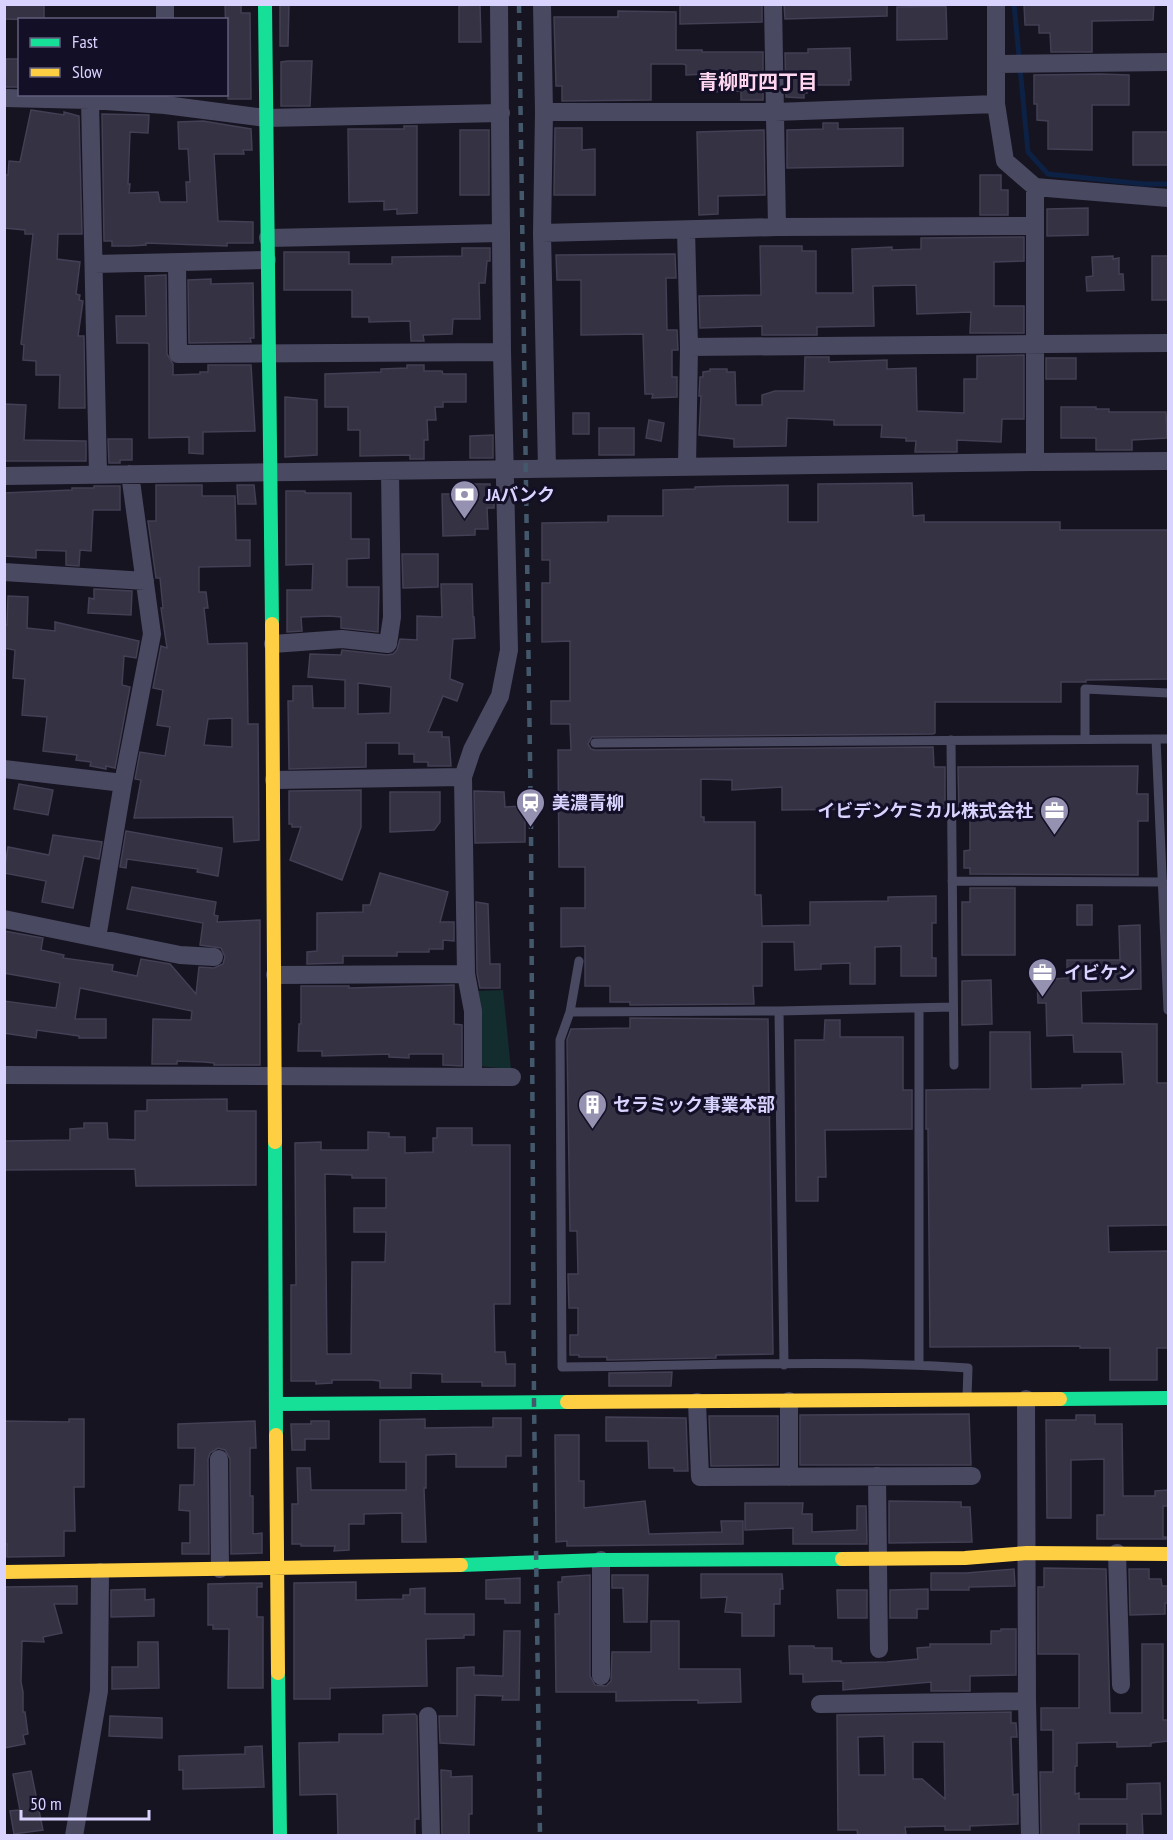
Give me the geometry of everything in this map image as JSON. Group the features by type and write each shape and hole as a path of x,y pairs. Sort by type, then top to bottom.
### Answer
{"street":[{"path":"265,4 273,644 280,1836"},
{"path":"473,1077 473,1011 466,975 463,777 472,750 501,696 509,650 502,352 499,4"},
{"path":"542,4 544,112 542,233 547,469"},
{"path":"773,4 777,227"},
{"path":"996,4 1011,64 996,104 1005,161 1035,187 1168,198"},
{"path":"1011,64 1168,62"},
{"path":"4,98 165,100 266,118 501,113"},
{"path":"90,100 98,474"},
{"path":"544,112 775,112 996,104"},
{"path":"1035,187 1035,462"},
{"path":"542,233 777,227 1034,226"},
{"path":"686,230 689,347 687,467"},
{"path":"268,238 501,233"},
{"path":"94,264 267,260"},
{"path":"177,263 178,354 502,352"},
{"path":"689,347 1168,343"},
{"path":"4,476 1168,461"},
{"path":"273,644 342,639 388,644 392,617 390,471"},
{"path":"97,938 123,783 152,634 130,474"},
{"path":"4,572 145,581"},
{"path":"4,769 123,783"},
{"path":"274,780 463,777"},
{"path":"4,919 180,955 214,957"},
{"path":"275,975 466,975"},
{"path":"4,1075 512,1077"},
{"path":"276,1404 1168,1398"},
{"path":"1026,1399 1030,1836"},
{"path":"789,1401 789,1477"},
{"path":"697,1402 700,1477 972,1476"},
{"path":"219,1459 220,1569"},
{"path":"877,1476 879,1648"},
{"path":"4,1572 477,1565 601,1560 965,1558 1027,1553 1168,1554"},
{"path":"1117,1553 1121,1685"},
{"path":"601,1560 601,1676"},
{"path":"74,1836 99,1691 100,1572"},
{"path":"820,1704 1028,1701"},
{"path":"428,1716 431,1836"}],"lane":[{"path":"1085,739 1085,689 1168,693"},
{"path":"1156,739 1168,1010"},
{"path":"595,742 1168,739"},
{"path":"951,740 954,1065"},
{"path":"952,881 1163,882"},
{"path":"579,961 570,1012 560,1040 562,1368 784,1365 919,1365 968,1368 967,1399"},
{"path":"570,1012 953,1007"},
{"path":"919,1008 919,1365"},
{"path":"778,1011 784,1365"}],"green space":[{"path":"503,990 511,1069 478,1066 478,991"}],"building":[{"path":"4,4 44,4 44,18 4,19"},
{"path":"225,4 241,4 241,13 250,13 251,99 228,99 228,18 225,18"},
{"path":"280,4 289,4 288,46 280,46"},
{"path":"680,4 762,4 762,22 680,24"},
{"path":"784,4 887,4 887,16 785,19"},
{"path":"1024,4 1154,4 1153,20 1092,21 1092,52 1051,52 1050,33 1039,33 1039,25 1025,25"},
{"path":"480,5 481,42 459,42 459,6"},
{"path":"946,6 947,39 897,40 897,7"},
{"path":"618,11 676,12 676,50 763,52 763,100 741,100 741,91 709,92 709,74 686,75 686,65 683,64 651,64 651,100 562,101 562,86 556,86 554,17 618,17"},
{"path":"850,48 851,80 849,80 849,85 807,85 804,98 786,97 785,53 808,53 808,49"},
{"path":"6,59 18,59 18,87 5,87"},
{"path":"312,61 310,106 281,106 281,62"},
{"path":"1034,75 1129,75 1129,105 1092,105 1092,150 1048,149 1048,121 1037,120 1037,104 1034,104"},
{"path":"31,110 64,115 64,112 79,116 82,234 58,234 57,259 80,262 76,294 80,295 79,300 83,301 78,336 84,336 85,408 59,408 60,375 36,375 36,361 23,360 24,345 21,344 33,234 25,234 25,230 4,228 4,175 8,175 9,161 20,162"},
{"path":"102,114 149,115 148,133 130,132 129,193 158,192 160,202 187,202 186,182 190,182 188,149 179,149 178,122 203,121 251,129 252,150 243,150 244,154 214,154 218,221 253,222 253,243 227,243 227,246 146,243 146,245 112,246 112,241 104,241"},
{"path":"823,123 838,123 838,129 903,128 903,166 787,168 787,130 823,129"},
{"path":"404,126 417,126 417,213 397,214 397,209 384,210 384,201 349,202 348,129 404,129"},
{"path":"555,128 582,128 582,150 595,149 595,195 554,195"},
{"path":"460,130 489,130 489,195 460,195"},
{"path":"764,130 765,195 718,196 718,214 699,215 697,132"},
{"path":"1133,132 1168,132 1168,165 1133,165"},
{"path":"980,175 1001,175 1001,190 1008,190 1008,215 980,215"},
{"path":"1088,208 1088,235 1047,236 1047,209"},
{"path":"1024,237 1024,261 994,262 994,306 1024,306 1024,333 970,333 971,312 917,314 916,285 873,286 874,326 817,327 817,335 762,335 762,326 700,328 699,296 761,295 760,246 802,246 802,251 816,251 816,293 853,293 852,249 892,247 892,250 921,249 921,238"},
{"path":"462,248 490,248 490,261 487,261 485,283 479,283 480,319 453,319 452,334 423,335 424,341 411,341 410,321 369,322 369,317 352,317 352,290 284,290 284,252 349,252 349,264 392,264 392,257 462,256"},
{"path":"675,254 676,278 666,278 667,330 677,330 678,350 672,350 672,377 677,377 677,397 652,398 653,394 645,394 643,334 581,335 581,280 557,280 556,255"},
{"path":"1113,256 1113,259 1119,258 1119,274 1123,274 1124,290 1087,291 1086,277 1093,276 1092,257"},
{"path":"1152,256 1168,256 1168,300 1152,300"},
{"path":"166,275 167,354 173,364 173,375 208,372 208,365 251,365 255,431 203,432 203,454 189,453 189,437 149,438 149,344 117,343 116,316 146,316 145,276"},
{"path":"211,279 211,284 253,283 254,338 250,338 251,342 189,343 188,280"},
{"path":"1024,355 1024,419 1002,419 1001,442 957,440 957,452 915,452 916,441 906,441 906,438 881,437 882,425 834,425 834,420 787,418 786,446 734,447 734,439 699,435 700,377 703,377 703,372 710,371 710,369 727,369 727,372 735,372 736,405 762,405 762,395 775,391 804,391 805,357 829,357 829,362 887,360 887,369 916,368 917,411 964,413 964,379 977,379 977,356"},
{"path":"1046,358 1076,358 1076,379 1046,379"},
{"path":"407,365 424,365 424,371 442,371 443,374 466,374 466,402 443,402 443,407 435,407 436,420 427,420 428,440 424,440 424,459 410,459 410,455 360,456 360,430 348,430 348,407 325,407 325,374 381,372 381,369 407,368"},
{"path":"285,397 317,400 317,455 285,457"},
{"path":"4,404 26,405 24,440 86,441 86,461 4,461"},
{"path":"1061,407 1096,407 1096,409 1109,409 1109,412 1166,412 1167,438 1132,440 1132,450 1096,450 1096,438 1061,438"},
{"path":"573,413 589,413 589,434 573,434"},
{"path":"649,420 664,423 661,441 646,438"},
{"path":"599,428 634,428 634,455 599,455"},
{"path":"493,435 493,458 470,458 470,436"},
{"path":"108,439 132,439 132,460 109,463"},
{"path":"912,483 913,516 924,515 924,522 1060,522 1060,530 1168,530 1168,679 1061,682 1061,702 935,702 935,733 933,734 592,737 588,744 591,749 595,750 933,747 934,767 945,767 945,808 782,810 782,787 732,790 732,780 701,779 701,817 704,817 704,822 755,822 755,895 761,895 762,926 810,925 810,902 888,901 888,897 936,896 936,923 932,923 932,958 936,958 936,976 901,976 901,946 875,947 875,984 850,984 850,963 821,964 821,969 795,970 794,942 762,942 762,986 753,986 754,1004 630,1005 630,1002 610,1002 610,986 585,986 585,946 561,947 561,908 585,908 585,867 559,867 558,750 571,750 570,724 551,724 551,701 570,701 570,641 542,642 542,583 550,583 550,560 542,560 542,523 608,522 608,516 663,516 663,490 788,485 788,522 818,522 818,484"},
{"name":"JAバンク","path":"471,484 490,484 490,489 494,489 494,508 487,508 488,529 475,529 475,535 443,536 442,494 472,494"},
{"path":"156,485 202,485 202,496 235,496 236,540 250,540 250,566 199,567 199,592 206,592 208,608 204,608 208,644 247,643 248,724 258,724 259,840 234,842 233,817 134,818 141,780 135,779 140,752 165,756 170,727 157,725 163,690 153,688 161,646 167,648 161,608 163,608 160,578 156,578 148,521 156,521","holes":["232,718 232,747 204,745 208,719"]},
{"path":"237,485 254,485 256,504 238,504"},
{"path":"94,486 120,486 120,510 93,510 91,551 80,550 79,566 66,565 66,551 36,550 36,558 4,556 4,493 72,490 72,488 94,488"},
{"path":"286,491 351,493 351,539 369,539 369,558 347,559 347,587 379,587 378,632 341,628 341,617 329,616 301,617 302,631 287,632 287,590 312,590 313,564 286,565"},
{"path":"402,554 438,554 438,587 403,588"},
{"path":"441,584 472,584 475,638 453,639 450,679 463,684 457,701 443,696 428,732 442,732 442,737 449,737 451,766 428,766 428,762 414,762 414,754 399,754 399,743 366,743 366,767 289,769 288,701 293,701 293,686 312,686 313,708 345,708 345,680 308,677 310,654 341,655 342,650 393,654 397,650 400,639 417,640 417,616 442,617","holes":["358,683 391,687 390,713 358,714"]},
{"path":"94,589 132,591 131,615 88,613 89,598 94,599"},
{"path":"8,596 28,597 27,628 55,631 55,622 139,641 136,658 124,656 122,685 130,687 115,768 90,766 91,762 76,760 77,755 43,751 47,717 22,715 25,679 13,678 15,650 4,648"},
{"name":"イビデンケミカル株式会社","path":"1138,766 1137,794 1148,794 1148,821 1138,821 1138,875 970,874 970,868 964,868 964,851 970,850 970,813 959,813 958,767"},
{"path":"19,784 53,790 48,815 14,809"},
{"path":"361,790 361,827 342,880 290,860 301,827 292,827 292,824 289,824 289,791"},
{"path":"474,791 504,792 505,807 525,806 525,842 475,843"},
{"path":"390,792 440,792 440,822 434,830 390,832"},
{"path":"126,831 222,848 218,876 197,872 198,869 127,859 126,868 120,867"},
{"path":"53,835 102,842 99,859 84,856 73,908 42,902 46,881 4,873 8,847 49,855"},
{"path":"380,873 448,892 440,922 454,922 454,941 443,940 443,949 429,949 429,952 397,952 397,956 343,956 343,963 307,964 307,952 317,951 317,913 363,912 363,905 370,905"},
{"path":"132,887 216,902 214,915 218,916 217,922 260,920 260,1065 214,1065 214,1063 177,1061 177,1064 152,1064 153,1019 191,1020 192,1011 80,988 75,1019 106,1019 106,1038 79,1038 79,1036 37,1030 36,1038 4,1033 4,1001 56,1008 60,983 4,973 4,931 43,938 41,950 64,955 63,958 113,965 112,971 137,976 141,959 170,964 196,994 199,967 214,968 223,964 225,957 221,948 200,945 203,923 127,909"},
{"path":"970,888 1015,888 1015,955 962,955 962,902 970,902"},
{"path":"476,902 488,904 490,964 500,964 500,988 480,988 477,973"},
{"path":"1077,905 1092,905 1092,925 1077,925"},
{"path":"1140,925 1141,989 1081,991 1082,1023 1157,1024 1157,1083 1168,1083 1168,1225 1108,1226 1109,1252 1168,1251 1168,1348 1157,1348 1157,1380 1110,1380 1110,1348 1080,1348 1080,1346 930,1347 926,1090 990,1089 990,1032 1030,1032 1031,1089 1124,1084 1122,1052 1074,1052 1073,1035 1047,1036 1046,1003 1038,1003 1037,980 1067,978 1067,960 1120,960 1119,926"},
{"path":"991,980 992,1024 962,1025 962,981"},
{"path":"454,985 454,1024 462,1025 462,1066 443,1065 443,1054 409,1054 409,1058 389,1057 389,1054 322,1056 322,1051 298,1051 301,986 349,986 349,988"},
{"path":"630,1018 768,1019 773,1354 716,1355 716,1358 607,1360 607,1357 570,1355 570,1335 578,1335 578,1308 569,1308 568,1274 578,1274 577,1231 570,1231 567,1040 571,1029 630,1028"},
{"path":"825,1020 840,1020 840,1037 903,1037 903,1090 912,1090 912,1129 825,1130 826,1177 818,1177 818,1201 796,1201 795,1040 824,1040"},
{"path":"227,1099 227,1111 256,1111 256,1185 136,1186 135,1169 4,1170 4,1141 70,1140 70,1129 84,1128 84,1123 107,1123 108,1139 135,1140 135,1111 147,1111 147,1100"},
{"path":"437,1128 472,1128 472,1145 510,1145 510,1304 494,1304 495,1352 505,1352 506,1364 515,1364 515,1386 482,1386 482,1382 442,1382 442,1374 411,1373 411,1388 380,1388 380,1381 372,1380 332,1380 332,1383 316,1384 316,1381 291,1381 291,1285 296,1285 295,1143 321,1142 321,1150 368,1150 368,1132 389,1133 389,1137 405,1137 405,1153 433,1152 433,1138 437,1138","holes":["325,1174 352,1175 352,1178 386,1178 386,1208 354,1208 354,1232 386,1232 385,1262 352,1262 351,1354 327,1354"]},
{"path":"672,1372 671,1386 609,1386 609,1373"},
{"path":"969,1414 971,1465 800,1465 800,1415"},
{"path":"1076,1415 1095,1415 1095,1424 1122,1424 1123,1496 1155,1496 1155,1491 1168,1490 1168,1506 1163,1506 1163,1537 1166,1539 1097,1539 1097,1515 1104,1515 1104,1459 1071,1460 1071,1518 1047,1518 1046,1420 1076,1420"},
{"path":"709,1416 778,1416 778,1465 711,1466"},
{"path":"606,1417 686,1418 688,1471 674,1471 674,1468 649,1468 648,1441 606,1441"},
{"path":"493,1418 521,1418 521,1456 506,1456 506,1467 456,1467 456,1454 426,1455 426,1488 424,1488 426,1542 402,1542 402,1513 364,1514 364,1524 349,1524 349,1550 334,1551 335,1546 292,1544 292,1504 298,1504 297,1468 310,1468 311,1490 406,1490 406,1462 380,1462 380,1420 425,1419 425,1428 493,1427"},
{"path":"69,1419 84,1419 84,1487 74,1487 75,1531 64,1531 64,1556 7,1557 7,1544 4,1544 4,1421 69,1422"},
{"path":"255,1421 256,1448 250,1448 250,1496 253,1496 253,1534 262,1533 262,1553 231,1554 230,1459 225,1450 218,1448 210,1453 208,1459 209,1554 182,1554 182,1543 190,1543 190,1511 179,1510 180,1485 194,1485 195,1448 178,1448 178,1424"},
{"path":"311,1421 329,1421 329,1439 305,1439 305,1450 292,1450 291,1424 311,1424"},
{"path":"555,1435 579,1435 579,1481 584,1481 584,1508 645,1501 649,1534 722,1532 721,1521 743,1521 743,1544 567,1546 567,1541 556,1542"},
{"path":"889,1501 961,1502 961,1507 970,1507 972,1542 889,1543"},
{"path":"745,1503 803,1503 802,1514 812,1514 812,1532 857,1530 857,1506 866,1506 867,1544 793,1544 793,1528 745,1530"},
{"path":"1044,1568 1106,1569 1110,1713 1142,1713 1142,1644 1163,1644 1163,1720 1168,1720 1168,1741 1151,1743 1151,1746 1117,1747 1117,1742 1077,1743 1075,1794 1079,1793 1079,1799 1127,1799 1127,1784 1160,1783 1161,1814 1142,1814 1143,1836 1127,1836 1127,1824 1079,1824 1079,1836 1041,1836 1040,1772 1053,1772 1053,1730 1041,1730 1041,1708 1079,1708 1079,1654 1038,1654 1038,1587 1044,1587"},
{"path":"1014,1569 1015,1586 969,1587 969,1590 931,1590 931,1573"},
{"path":"1129,1569 1149,1569 1149,1579 1161,1579 1162,1586 1168,1586 1168,1603 1165,1603 1165,1614 1130,1615"},
{"path":"701,1574 782,1574 783,1589 780,1589 780,1604 774,1604 774,1636 742,1636 742,1613 725,1612 727,1597 701,1598"},
{"path":"590,1575 590,1676 595,1685 606,1686 611,1681 612,1652 651,1652 651,1621 679,1621 679,1669 740,1669 741,1702 616,1701 616,1692 556,1692 555,1614 559,1614 558,1582 562,1582 562,1577"},
{"path":"612,1575 648,1575 647,1622 624,1622 623,1588 612,1588"},
{"path":"520,1578 520,1603 505,1603 505,1599 486,1599 486,1580"},
{"path":"356,1582 356,1600 403,1599 403,1595 410,1595 410,1589 425,1588 425,1614 474,1614 474,1635 464,1635 464,1638 426,1639 427,1686 330,1688 330,1699 294,1699 294,1583"},
{"path":"262,1583 262,1587 257,1587 257,1617 263,1617 263,1688 228,1688 229,1629 213,1629 213,1625 208,1625 208,1584"},
{"path":"77,1586 77,1604 54,1604 62,1633 43,1637 44,1642 22,1641 21,1682 23,1712 25,1712 28,1734 23,1735 25,1744 4,1748 4,1587"},
{"path":"145,1589 145,1600 154,1599 154,1616 111,1617 111,1590"},
{"path":"928,1589 928,1609 917,1609 917,1618 890,1618 890,1590"},
{"path":"837,1590 867,1590 867,1618 838,1618"},
{"path":"1001,1629 1016,1629 1016,1675 970,1676 970,1691 931,1691 931,1682 843,1690 843,1681 803,1682 803,1674 790,1674 789,1646 832,1648 832,1661 841,1661 841,1663 887,1662 918,1659 917,1648 930,1647 930,1644 991,1644 991,1631 1001,1631"},
{"path":"504,1631 520,1631 519,1700 502,1700 503,1696 475,1695 474,1745 440,1743 439,1716 457,1716 457,1668 474,1667 474,1675 503,1676"},
{"path":"138,1642 158,1642 159,1688 112,1689 112,1667 138,1667"},
{"path":"1011,1712 1011,1723 1016,1723 1017,1737 1011,1737 1013,1795 1018,1794 1018,1824 970,1826 970,1830 945,1830 945,1826 905,1827 906,1834 891,1836 858,1836 857,1830 838,1830 837,1715","holes":["884,1736 885,1775 859,1775 858,1737","913,1742 944,1742 945,1799 922,1779 913,1779"]},
{"path":"415,1714 417,1716 419,1819 415,1819 415,1836 338,1836 337,1794 300,1795 299,1743 339,1742 339,1734 383,1734 383,1715"},
{"path":"110,1716 162,1718 162,1738 109,1736"},
{"path":"262,1746 264,1787 183,1789 183,1770 179,1770 179,1756 245,1754 245,1747"},
{"path":"441,1770 451,1771 451,1777 472,1776 472,1814 469,1814 469,1836 442,1836"},
{"path":"31,1771 43,1830 14,1834 10,1811 20,1810 13,1774"}],"waterway":[{"path":"1014,4 1028,152 1048,174 1144,184 1168,184"}],"railway":[{"path":"519,4 531,827 534,1403 540,1836"}],"traffic: fast":[{"path":"265,4 272,624"},
{"path":"275,1142 276,1435"},
{"path":"1060,1399 1168,1398"},
{"path":"276,1404 567,1402"},
{"path":"461,1565 601,1560 842,1559"},
{"path":"278,1673 280,1836"}],"traffic: slow":[{"path":"272,624 275,1142"},
{"path":"567,1402 1060,1399"},
{"path":"276,1435 278,1673"},
{"path":"842,1559 965,1558 1027,1553 1168,1554"},
{"path":"4,1572 461,1565"}],"place":[{"name":"JAバンク","path":"465,520"},
{"name":"美濃青柳","path":"531,828"},
{"name":"イビデンケミカル株式会社","path":"1054,836"},
{"name":"イビケン","path":"1043,998"},
{"name":"セラミック事業本部","path":"592,1130"}],"district":[{"name":"青柳町四丁目","path":"758,82"}]}
